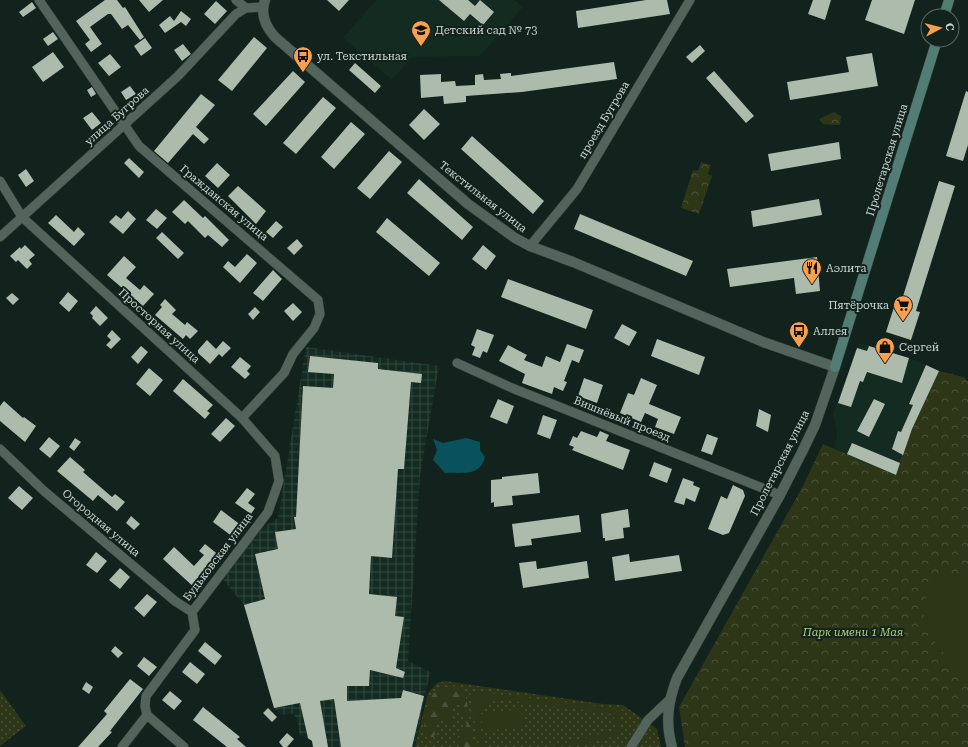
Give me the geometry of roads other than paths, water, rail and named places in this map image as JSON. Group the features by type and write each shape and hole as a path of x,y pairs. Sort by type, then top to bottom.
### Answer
{"main road":[{"name":"Пролетарская улица","path":"835,367 935,48"}],"street":[{"name":"Гражданская улица","path":"39,0 138,146 318,300 321,308 314,328 293,354 284,373 242,418"},
{"path":"236,0 246,8"},
{"name":"проезд Бугрова","path":"530,246 577,189 690,0"},
{"name":"Текстильная улица","path":"246,8 263,4 267,28 295,56 468,204 515,238 530,246 573,262 763,342 835,367"},
{"name":"улица Бугрова","path":"0,237 178,76 236,14 246,8"},
{"name":"Просторная улица","path":"0,182 22,217 242,418 275,456"},
{"name":"Вишнёвый проезд","path":"457,363 512,388 780,495"},
{"name":"Пролетарская улица","path":"672,747 667,714 669,700 677,678 780,495 815,425 835,367"},
{"name":"Огородная улица","path":"0,449 44,491 175,601 192,612"},
{"name":"Будьковская улица","path":"147,715 145,706 146,696 195,630 192,612 268,512 278,481 275,456"},
{"path":"631,747 648,720 669,700"},
{"path":"122,747 147,715 184,747"}],"water":[{"path":"466,438 480,442 480,450 485,457 483,463 475,471 464,473 445,473 433,460 437,450 433,439 443,443"}],"place":[{"name":"Детский сад № 73","path":"421,47"},
{"name":"ул. Текстильная","path":"303,73"},
{"name":"Аэлита","path":"812,285"},
{"name":"Пятёрочка","path":"903,322"},
{"name":"Аллея","path":"799,348"},
{"name":"Сергей","path":"885,364"}],"park label":[{"name":"Парк имени 1 Мая","path":"853,632"}]}
